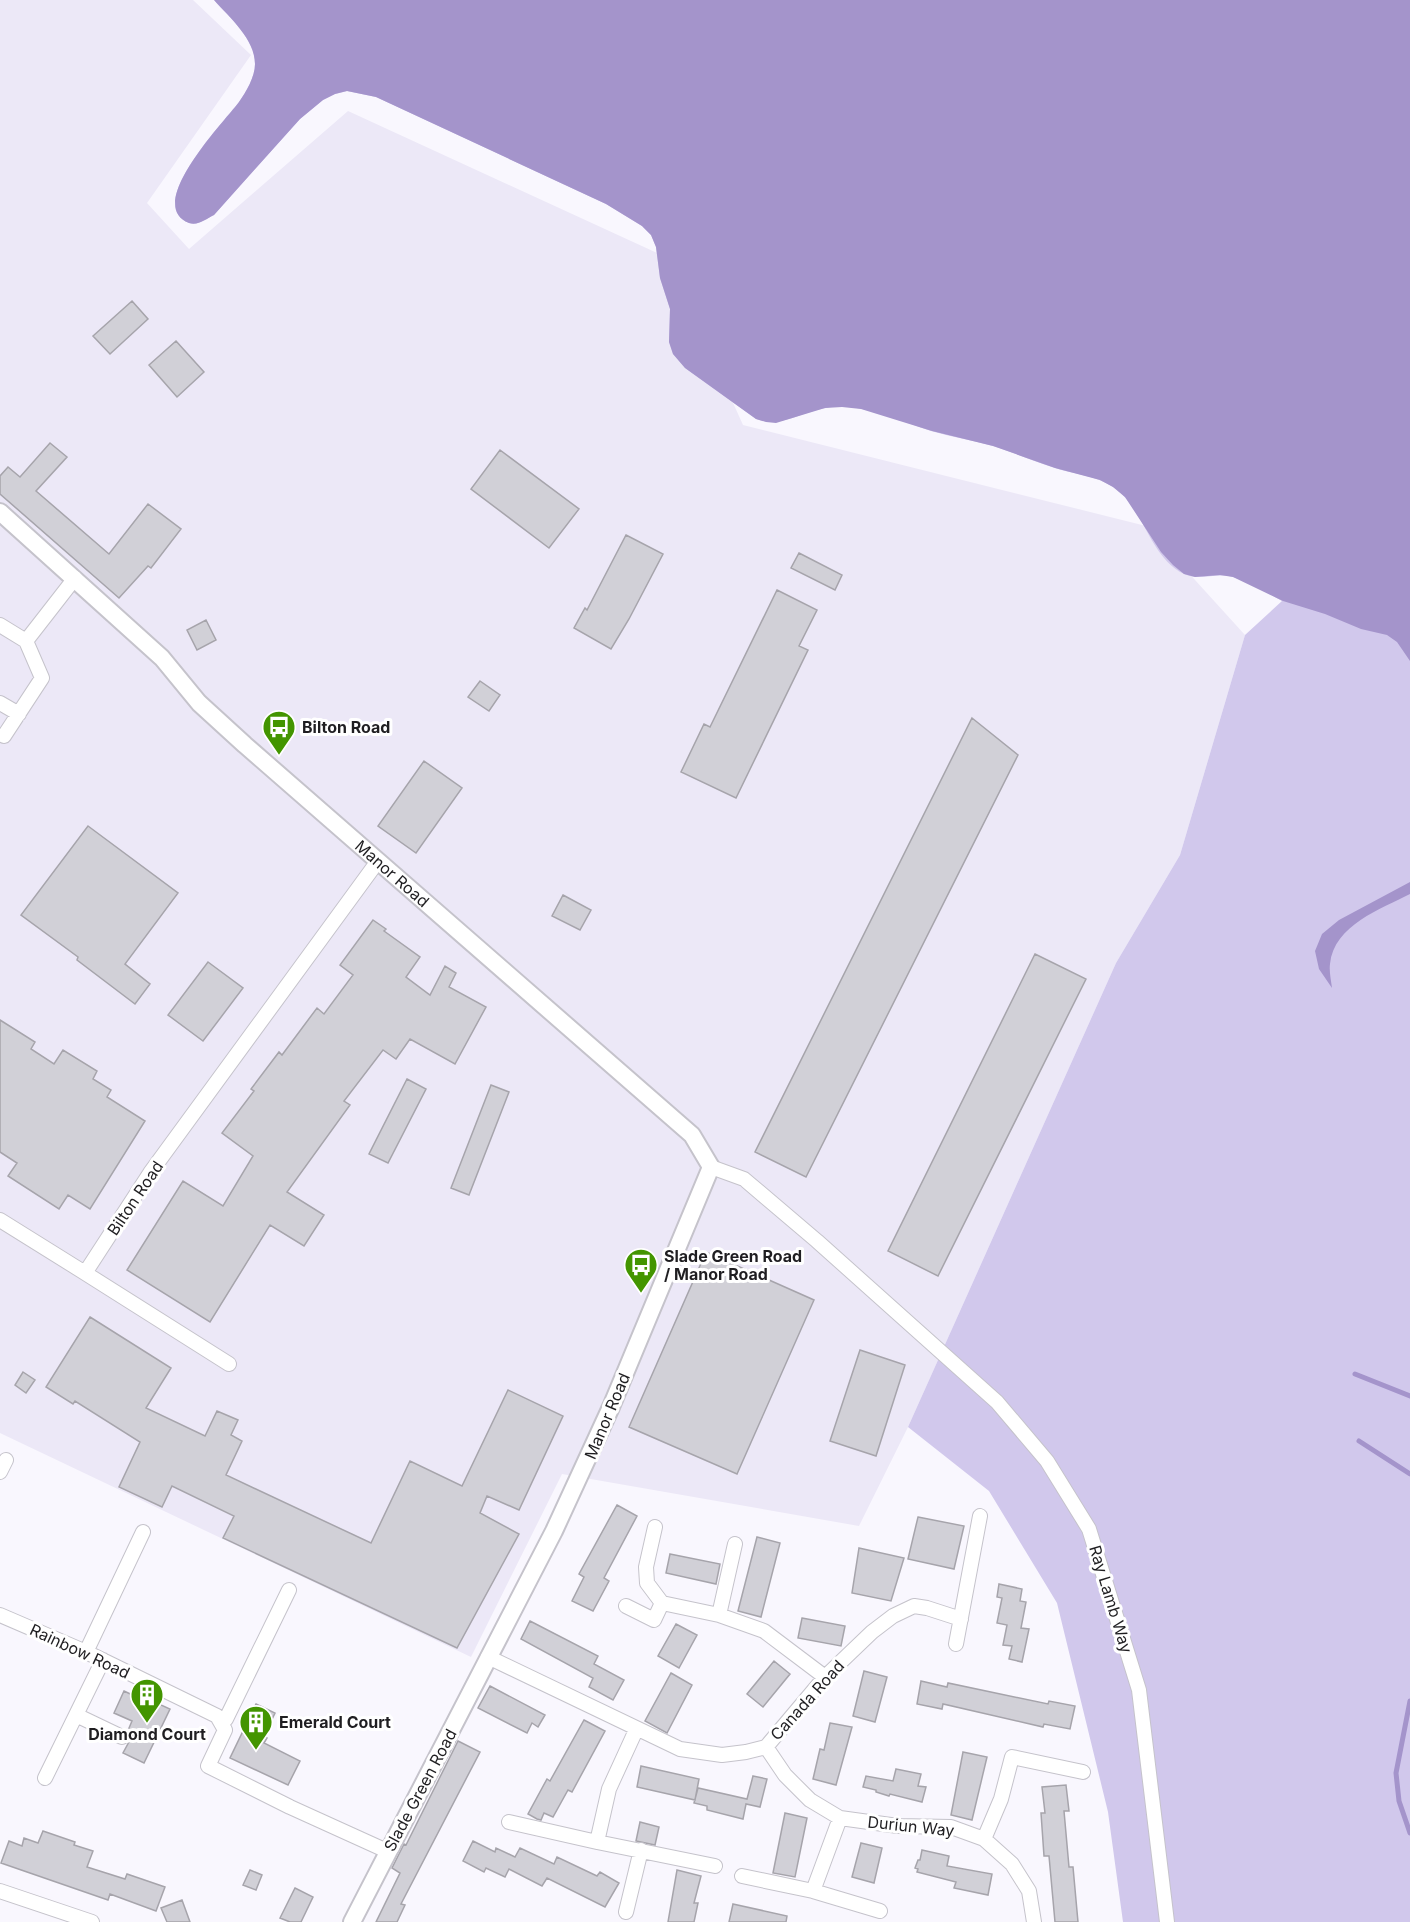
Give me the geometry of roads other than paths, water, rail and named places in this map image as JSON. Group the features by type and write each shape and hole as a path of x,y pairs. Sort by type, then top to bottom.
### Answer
{"street":[{"name":"Manor Road","path":"0,512 162,658 199,703 692,1135 711,1167 587,1462 554,1531 488,1657"},
{"path":"26,641 75,578"},
{"path":"0,626 26,641 42,678 4,736"},
{"path":"0,703 19,714"},
{"name":"Bilton Road","path":"84,1273 150,1173 378,861"},
{"name":"Ray Lamb Way","path":"711,1167 744,1179 997,1402 1047,1461 1089,1529 1139,1690 1167,1922"},
{"path":"0,1220 229,1364"},
{"path":"956,1644 980,1516"},
{"path":"655,1527 646,1567 647,1583 662,1603 718,1615 765,1631 825,1677"},
{"path":"86,1652 143,1532"},
{"path":"718,1615 735,1544"},
{"path":"289,1590 226,1719 221,1723 225,1730 208,1766 290,1807 387,1851"},
{"path":"626,1606 654,1620 662,1603"},
{"name":"Canada Road","path":"488,1657 636,1730 680,1749 722,1755 766,1747 825,1677 872,1632 893,1616 914,1606 961,1618"},
{"name":"Rainbow Road","path":"0,1615 103,1660 217,1716 221,1723"},
{"name":"Slade Green Road","path":"352,1922 488,1657"},
{"path":"45,1778 103,1660"},
{"path":"76,1715 122,1737"},
{"path":"597,1842 609,1789 636,1730"},
{"name":"Duriun Way","path":"766,1747 785,1775 810,1800 840,1818 898,1826 951,1827 984,1839 1012,1864 1029,1892 1034,1922"},
{"path":"984,1839 1001,1798 1012,1757 1083,1772"},
{"path":"813,1891 840,1818"},
{"path":"509,1822 716,1866"},
{"path":"626,1912 641,1850"},
{"path":"742,1876 813,1891 880,1911"},
{"path":"0,1891 92,1922"}],"waterway":[{"path":"1355,1374 1410,1396"},
{"path":"1359,1441 1410,1474"},
{"path":"1410,1701 1396,1773 1399,1801 1410,1833"}],"place":[{"name":"Bilton Road","path":"279,756"},
{"name":"Slade Green Road / Manor Road","path":"641,1294"},
{"name":"Diamond Court","path":"147,1724"},
{"name":"Emerald Court","path":"256,1751"}]}
